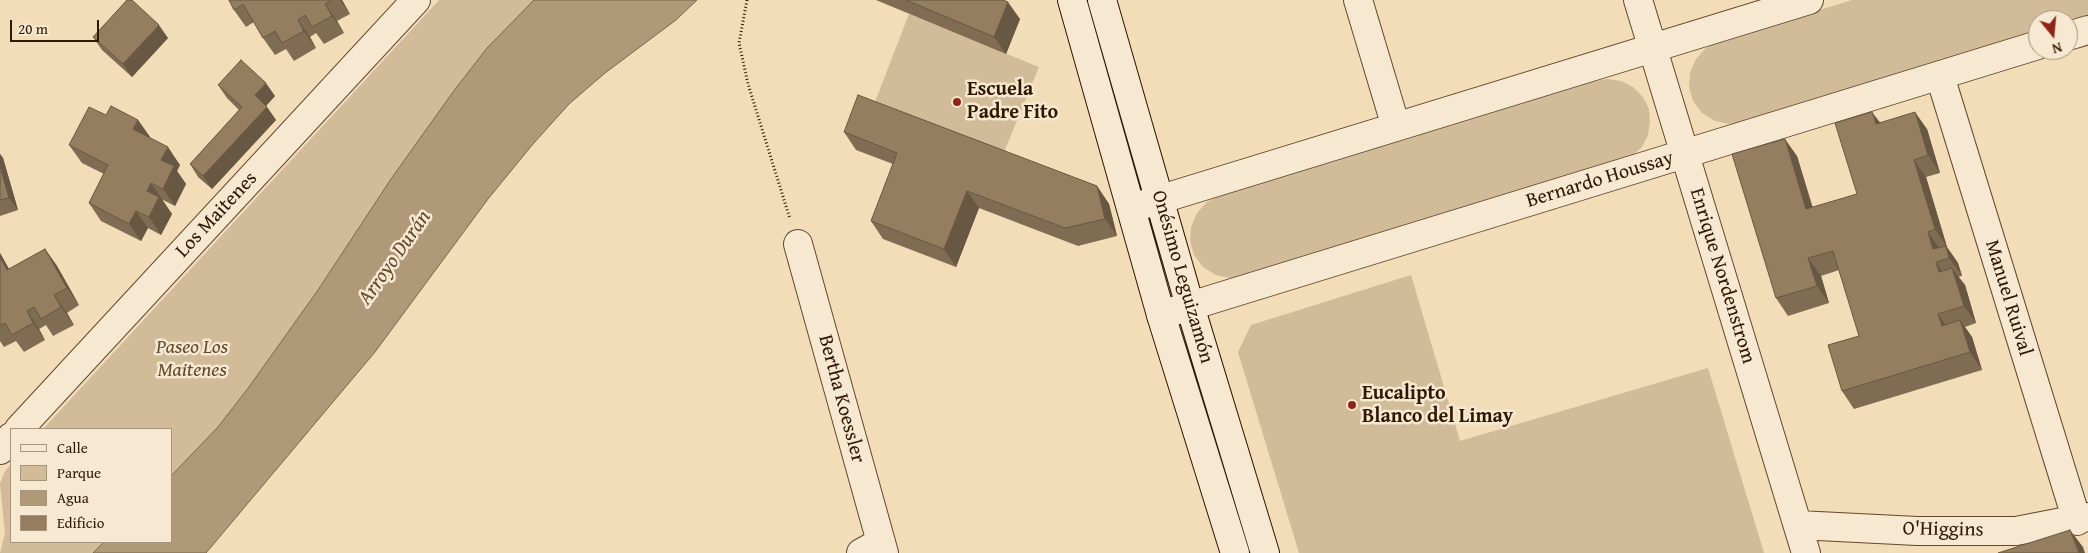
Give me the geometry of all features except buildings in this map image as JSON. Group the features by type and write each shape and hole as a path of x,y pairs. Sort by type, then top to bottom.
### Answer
{"street":[{"name":"Los Maitenes","path":"20,428 416,0"},
{"name":"Onésimo Leguizamón","path":"1072,0 1161,315 1235,553"},
{"name":"Onésimo Leguizamón","path":"1102,0 1190,306 1265,553"},
{"path":"1358,0 1396,127"},
{"name":"Enrique Nordenstrom","path":"1638,0 1806,553"},
{"path":"1132,208 1809,0"},
{"name":"Bernardo Houssay","path":"1161,315 2028,48"},
{"name":"Manuel Ruival","path":"1940,76 2082,519"},
{"name":"Bertha Koessler","path":"798,244 876,549"},
{"path":"0,450 10,438"},
{"name":"O'Higgins","path":"1798,525 1917,531 2016,531 2082,519"}],"path":[{"path":"747,0 739,43 748,84 798,244"}],"green space":[{"name":"Paseo Los Maitenes","path":"439,0 534,0 487,48 453,92 391,179 318,290 249,387 218,427 172,475 172,428 44,428"},
{"path":"1852,0 2088,0 2088,16 2078,19 2078,10 2028,10 2028,35 1744,123 1729,124 1715,121 1702,113 1693,101 1689,87 1690,73 1696,59 1706,48 1719,41"},
{"path":"909,14 1039,67 1000,162 871,112"},
{"path":"1608,79 1621,81 1633,87 1643,97 1649,109 1648,135 1642,147 1632,156 1245,277 1230,278 1216,275 1203,267 1194,255 1190,241 1191,227 1197,213 1207,202 1220,195 1595,81"},
{"name":"Eucalipto Blanco del Limay","path":"1411,275 1460,441 1708,368 1764,553 1299,553 1238,352 1251,325"},
{"path":"10,465 10,543 103,543 93,553 0,553 5,533 0,484 4,473"}],"water":[{"name":"Arroyo Durán","path":"534,0 697,0 676,20 605,73 569,104 533,144 488,199 375,352 206,553 93,553 103,543 172,543 172,475 218,427 249,387 318,290 391,179 487,48"}],"place":[{"name":"Escuela Padre Fito","path":"957,102"},
{"name":"Eucalipto Blanco del Limay","path":"1352,405"}]}
